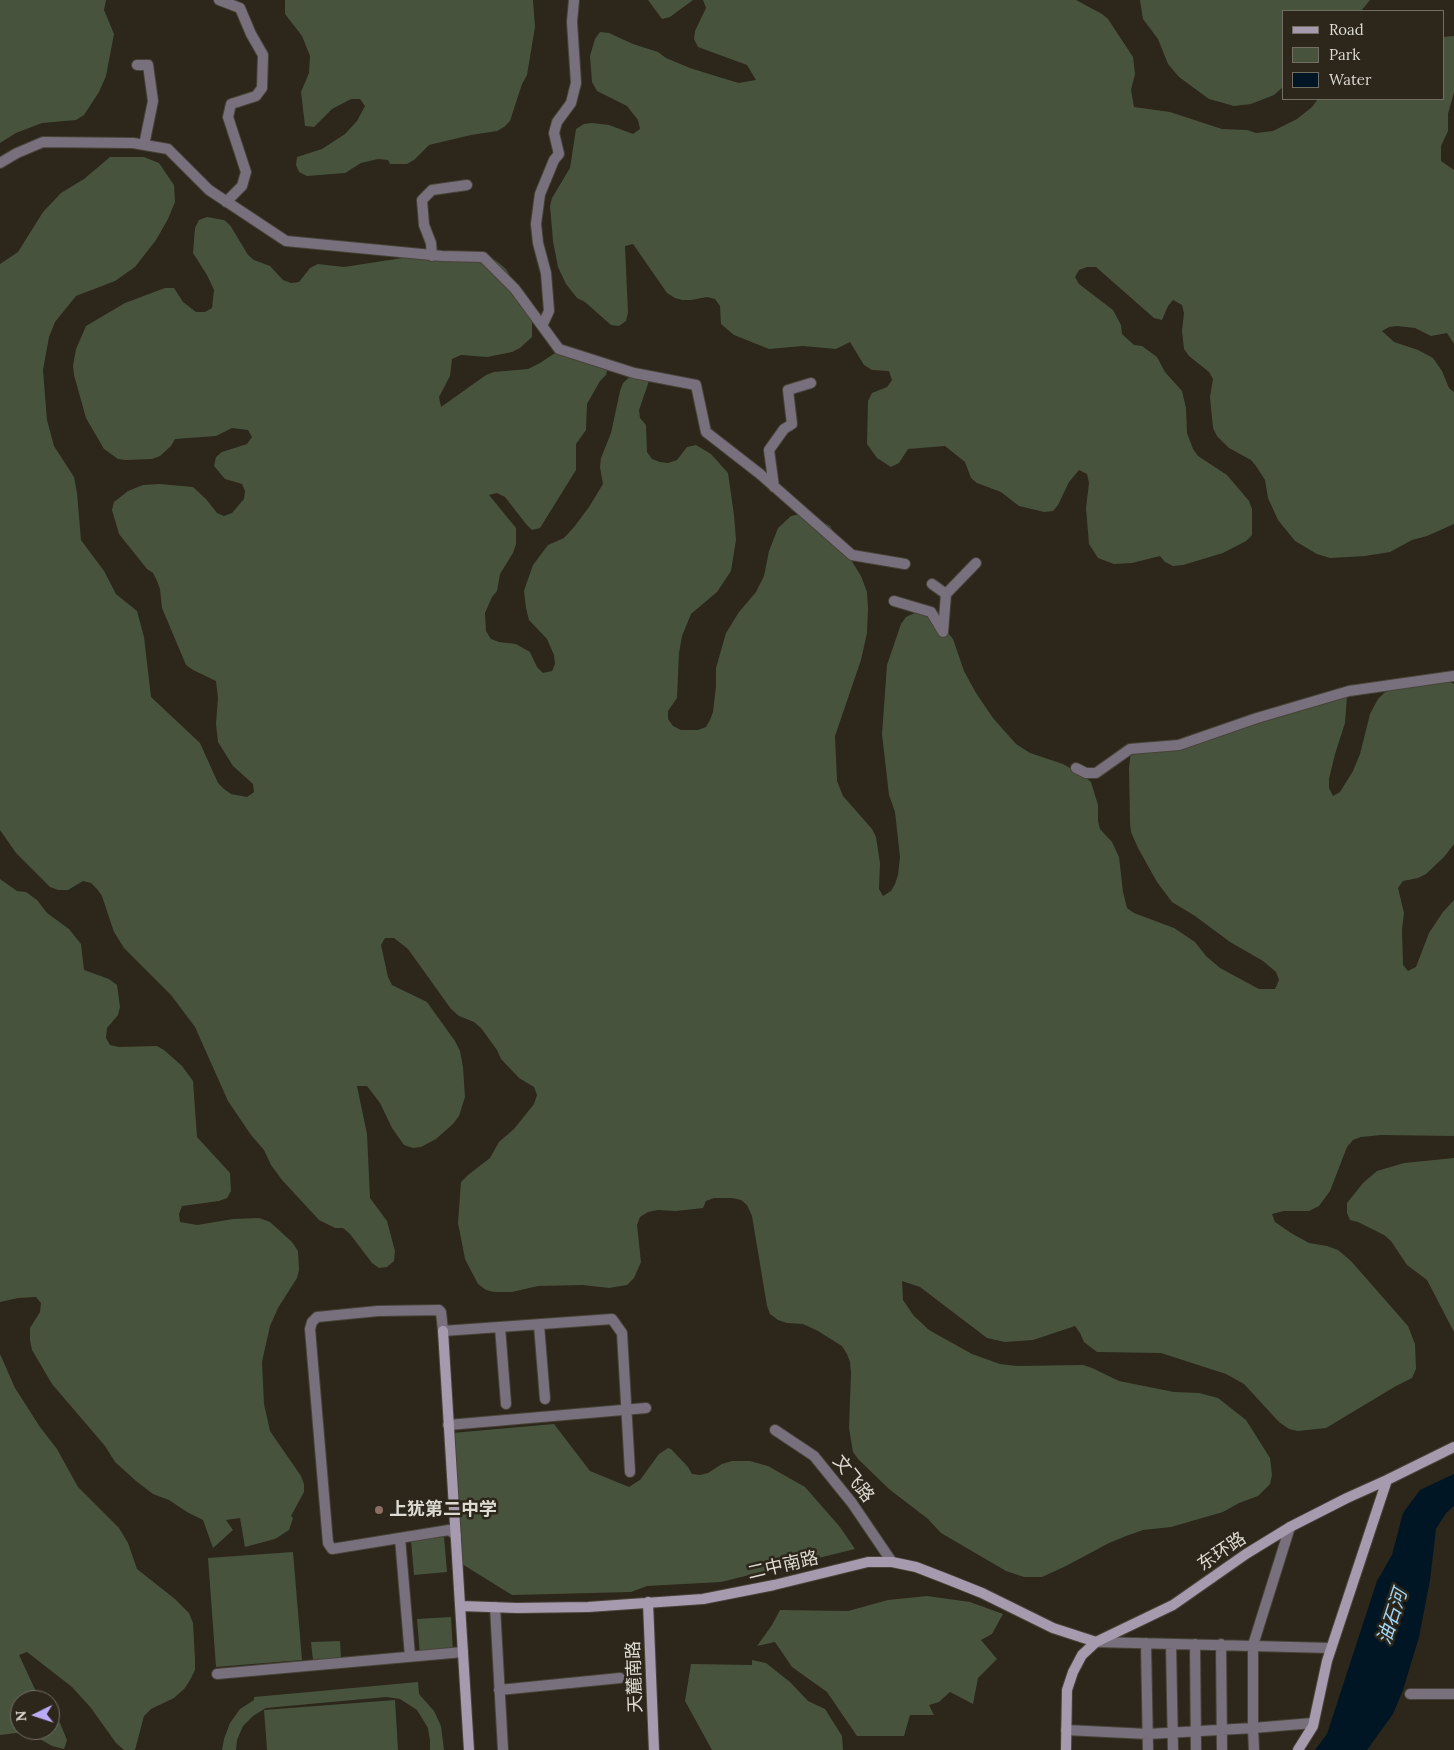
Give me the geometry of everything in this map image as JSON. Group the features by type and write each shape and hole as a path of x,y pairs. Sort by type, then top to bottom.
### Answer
{"street":[{"path":"219,0 240,8 251,34 263,55 262,88 256,96 230,104 228,117 246,172 242,186 226,202"},
{"path":"542,326 549,311 546,273 538,243 536,224 540,194 554,160 559,154 554,132 557,122 571,104 576,83 572,22 574,0"},
{"path":"136,65 148,65 153,101 144,145"},
{"path":"0,163 17,153 44,142 77,141 144,145 168,149 209,190 286,241 432,256 483,257 515,289 559,349 634,373 696,386 706,432 774,487 852,555 905,564"},
{"path":"432,256 431,243 424,225 422,200 432,190 467,185"},
{"path":"774,487 769,450 784,429 792,424 788,390 811,383"},
{"path":"894,600 931,612 943,632 946,594 976,563"},
{"path":"932,584 946,594"},
{"path":"1076,768 1086,773 1096,773 1130,749 1179,745 1257,718 1349,691 1454,676"},
{"path":"456,1535 449,1530 332,1549 328,1543 310,1329 312,1322 317,1317 378,1312 438,1310 441,1312 461,1606 469,1750"},
{"path":"443,1331 612,1319 622,1333 630,1472"},
{"path":"539,1325 545,1399"},
{"path":"500,1328 506,1404"},
{"path":"448,1426 646,1408"},
{"name":"文飞路","path":"775,1430 814,1456 852,1503 892,1562"},
{"name":"东环路","path":"1066,1750 1067,1690 1073,1672 1082,1655 1096,1642 1173,1605 1246,1554 1290,1527 1454,1447"},
{"path":"1298,1750 1313,1723 1331,1648 1387,1480"},
{"path":"1254,1750 1253,1645 1290,1527"},
{"path":"400,1538 410,1656"},
{"name":"二中南路","path":"461,1606 588,1607 703,1600 868,1562 892,1562 916,1567 947,1579 982,1593 1053,1628 1096,1642"},
{"name":"天麓南路","path":"648,1602 654,1750"},
{"path":"494,1607 503,1750"},
{"path":"1096,1642 1331,1648"},
{"path":"1146,1643 1148,1750"},
{"path":"1171,1644 1173,1750"},
{"path":"1194,1644 1196,1750"},
{"path":"1221,1644 1222,1750"},
{"path":"217,1674 463,1652"},
{"path":"499,1690 620,1678"},
{"path":"1410,1694 1454,1694"},
{"path":"1066,1730 1148,1734 1313,1723"}],"green space":[{"path":"0,0 106,0 104,10 114,34 106,76 99,92 84,115 76,120 42,123 16,133 0,143"},
{"path":"285,0 533,0 535,27 527,75 522,84 510,121 497,131 429,145 414,160 407,164 390,164 388,160 378,159 361,163 345,173 307,176 299,172 296,165 297,157 322,149 345,134 357,121 365,106 360,99 351,99 332,109 314,127 305,126 301,92 309,73 310,56 302,36 285,14"},
{"path":"648,0 693,0 670,17 662,19"},
{"path":"703,0 1076,0 1108,19 1133,57 1135,74 1131,90 1134,107 1170,112 1222,129 1247,130 1256,133 1273,131 1297,119 1312,107 1317,100 1444,100 1444,37 1454,36 1454,92 1448,114 1448,131 1441,146 1441,161 1454,170 1454,344 1447,333 1431,336 1415,328 1397,326 1389,327 1382,331 1394,342 1418,350 1433,358 1442,371 1449,388 1454,392 1454,524 1427,536 1412,540 1390,552 1365,556 1330,558 1317,554 1295,541 1278,520 1268,498 1265,480 1256,466 1251,460 1229,448 1217,436 1213,428 1210,397 1213,379 1209,372 1189,356 1184,349 1182,331 1184,313 1182,305 1173,300 1162,320 1154,318 1096,267 1087,267 1079,270 1075,277 1079,284 1113,310 1121,325 1122,334 1134,345 1142,346 1157,357 1165,372 1182,391 1186,408 1187,433 1193,449 1198,456 1227,475 1249,501 1252,509 1252,535 1246,541 1223,553 1183,565 1173,566 1165,562 1160,556 1132,563 1114,564 1098,558 1089,544 1086,508 1089,483 1087,474 1079,470 1069,482 1053,511 1044,512 1019,506 1001,492 977,483 971,478 965,462 945,446 908,449 899,463 891,467 877,458 867,444 868,401 872,393 887,387 892,380 889,371 872,370 864,365 850,342 836,349 803,346 769,349 734,335 721,324 720,306 715,299 707,297 682,300 667,293 633,244 625,246 628,313 626,321 619,326 611,325 585,302 577,298 566,284 558,267 553,241 550,206 552,198 570,168 576,129 584,124 592,123 609,125 633,134 640,129 638,120 627,106 597,91 592,82 590,56 595,39 600,32 609,33 633,44 658,52 666,58 690,68 739,83 756,80 747,65 698,47 694,39 695,31 706,8"},
{"path":"1140,0 1370,0 1362,10 1282,10 1282,88 1274,95 1251,104 1234,106 1209,99 1179,77 1168,64 1158,39 1143,19"},
{"path":"110,157 144,157 159,163 174,185 175,202 156,240 135,267 115,281 76,296 55,322 49,337 43,370 47,420 54,446 74,477 81,540 104,571 116,594 137,611 144,637 151,697 200,743 218,783 231,794 247,797 254,792 253,784 233,766 218,742 216,681 186,665 162,608 157,581 153,573 147,569 119,534 112,510 114,502 128,491 143,485 160,484 193,487 217,513 224,516 232,513 244,499 245,491 242,484 225,479 214,466 216,457 222,452 247,444 252,437 248,430 232,428 216,436 175,439 171,446 160,456 152,459 118,459 104,449 86,418 73,366 76,349 86,326 125,303 165,288 174,288 183,302 196,312 205,312 212,308 214,290 193,253 195,228 199,220 207,217 224,220 230,225 248,255 254,260 270,266 283,280 291,283 299,282 310,268 318,264 344,267 441,252 476,252 499,263 506,269 523,298 532,321 532,337 520,348 512,352 487,357 461,355 452,359 450,376 439,397 441,407 486,375 494,372 528,369 555,353 599,356 606,359 608,367 606,375 600,381 587,404 586,430 576,444 576,470 540,528 532,530 505,497 497,493 489,495 516,528 516,544 513,553 500,574 497,591 492,597 485,613 486,631 491,639 516,644 530,652 537,667 543,673 552,671 555,664 554,655 547,639 529,620 524,591 533,565 548,545 564,538 574,527 603,484 600,467 601,458 611,433 620,391 623,383 636,371 650,378 639,410 640,418 646,425 647,452 652,459 668,463 677,460 687,447 696,445 711,454 728,473 734,515 736,540 731,571 717,592 691,614 682,636 679,653 677,698 668,711 668,719 673,726 681,730 698,730 706,727 710,720 713,712 716,686 716,668 726,633 739,612 756,592 764,576 769,551 778,528 791,516 800,514 808,515 830,526 861,576 867,592 868,609 867,633 861,660 835,736 837,781 843,796 872,829 876,837 880,863 879,889 883,896 891,891 895,884 900,857 895,812 889,795 882,734 887,665 901,624 906,617 923,609 931,612 953,639 964,671 976,693 993,718 1016,744 1030,753 1063,764 1091,782 1098,805 1100,829 1112,842 1119,857 1127,908 1134,913 1174,928 1195,942 1206,956 1220,968 1259,989 1275,989 1279,980 1276,972 1263,961 1230,942 1195,916 1172,902 1157,882 1138,848 1131,832 1130,823 1129,768 1131,751 1214,736 1269,709 1322,695 1347,696 1345,723 1329,779 1329,788 1333,796 1340,792 1353,771 1360,754 1370,714 1378,699 1384,693 1399,685 1443,679 1454,684 1454,844 1444,857 1426,874 1403,881 1398,888 1404,913 1402,930 1403,965 1408,971 1416,967 1429,933 1443,912 1454,900 1454,1136 1381,1135 1361,1137 1353,1140 1347,1147 1330,1191 1319,1206 1309,1211 1284,1211 1272,1214 1275,1222 1309,1243 1338,1250 1351,1261 1408,1326 1415,1344 1416,1369 1412,1378 1326,1428 1298,1431 1289,1429 1279,1422 1244,1384 1226,1374 1161,1353 1097,1352 1084,1342 1075,1326 1033,1340 1005,1342 987,1338 920,1287 902,1281 903,1300 914,1316 929,1330 972,1354 1000,1364 1017,1366 1083,1365 1119,1381 1174,1392 1199,1393 1218,1398 1246,1420 1270,1458 1272,1475 1270,1484 1258,1496 1239,1503 1223,1512 1171,1527 1143,1530 1126,1536 1042,1577 1024,1577 1006,1571 941,1533 928,1519 889,1489 853,1452 849,1428 851,1373 847,1354 842,1346 818,1331 803,1324 787,1323 778,1320 770,1314 767,1306 752,1216 747,1205 741,1200 714,1198 706,1201 703,1208 676,1211 658,1210 648,1212 640,1217 637,1225 641,1262 634,1278 627,1285 609,1288 583,1285 538,1286 512,1292 494,1292 486,1290 478,1284 465,1259 458,1223 461,1182 490,1158 499,1142 514,1129 534,1104 537,1095 534,1087 519,1078 501,1059 497,1050 481,1028 474,1022 459,1016 451,1009 408,949 394,938 385,938 381,945 388,977 392,985 427,1002 455,1041 460,1051 463,1067 465,1097 459,1116 453,1124 436,1139 421,1147 413,1148 404,1145 392,1128 380,1103 367,1086 357,1086 367,1134 370,1198 387,1221 395,1251 394,1261 387,1267 379,1268 372,1263 350,1234 343,1228 335,1228 319,1220 282,1180 271,1165 264,1150 251,1135 228,1101 195,1027 171,995 124,948 114,932 102,896 97,889 91,883 83,881 68,890 58,890 50,887 16,853 0,830 0,264 18,252 43,212 61,193 84,179"},
{"path":"0,879 17,891 26,892 37,900 47,913 69,929 81,944 84,970 109,979 117,985 120,1007 118,1015 107,1028 106,1038 110,1045 119,1047 157,1046 182,1066 193,1081 197,1137 230,1173 231,1191 227,1198 219,1201 182,1206 179,1214 180,1222 197,1225 233,1219 259,1218 270,1222 292,1242 298,1251 299,1270 297,1278 278,1308 270,1326 262,1362 264,1404 270,1431 301,1476 304,1484 304,1492 291,1516 293,1518 289,1530 275,1539 245,1547 240,1518 226,1520 233,1530 213,1548 203,1520 169,1500 153,1494 136,1481 115,1462 105,1446 52,1384 32,1350 30,1340 30,1328 40,1312 41,1303 36,1297 0,1302"},
{"path":"1454,1158 1454,1332 1427,1280 1407,1265 1391,1241 1384,1235 1350,1220 1347,1213 1347,1203 1363,1183 1377,1171 1404,1163"},
{"path":"0,1354 15,1388 40,1427 57,1449 78,1487 119,1528 128,1543 137,1569 175,1599 189,1613 193,1623 195,1670 185,1688 174,1698 151,1709 144,1716 135,1750 124,1750 116,1743 91,1708 72,1687 27,1652 19,1655 35,1690 10,1690 10,1734 0,1735"},
{"path":"554,1424 590,1471 629,1487 640,1480 659,1454 668,1448 688,1467 692,1474 708,1473 722,1464 732,1461 750,1461 768,1466 805,1487 840,1527 855,1549 721,1582 647,1586 631,1592 512,1595 462,1564 452,1433"},
{"path":"444,1537 447,1572 414,1575 411,1540"},
{"path":"293,1552 302,1660 216,1667 208,1558"},
{"path":"927,1596 970,1602 1003,1614 992,1634 981,1640 997,1659 978,1678 973,1704 950,1692 939,1702 929,1705 934,1715 910,1715 904,1736 857,1736 827,1692 792,1667 775,1642 757,1646 780,1610 848,1611 888,1600"},
{"path":"451,1617 453,1652 420,1655 417,1619"},
{"path":"340,1641 341,1658 313,1660 311,1642"},
{"path":"752,1660 766,1663 790,1682 808,1701 825,1709 842,1736 843,1750 712,1750 685,1701 691,1664 752,1665"},
{"path":"418,1682 419,1694 434,1711 441,1726 444,1750 430,1750 428,1728 417,1710 400,1699 386,1697 266,1708 253,1716 243,1726 237,1740 236,1750 222,1750 230,1723 240,1709 254,1700 254,1697"},
{"path":"395,1700 398,1750 267,1750 264,1710"},
{"path":"60,1723 67,1740 64,1749 52,1746 42,1740 60,1740"}],"water":[{"name":"油石河","path":"1454,1474 1454,1506 1446,1513 1436,1529 1430,1580 1419,1637 1403,1690 1393,1714 1367,1750 1315,1750 1327,1734 1377,1581 1392,1555 1403,1513 1420,1490"}],"place":[{"name":"上犹第二中学","path":"379,1510"}]}
